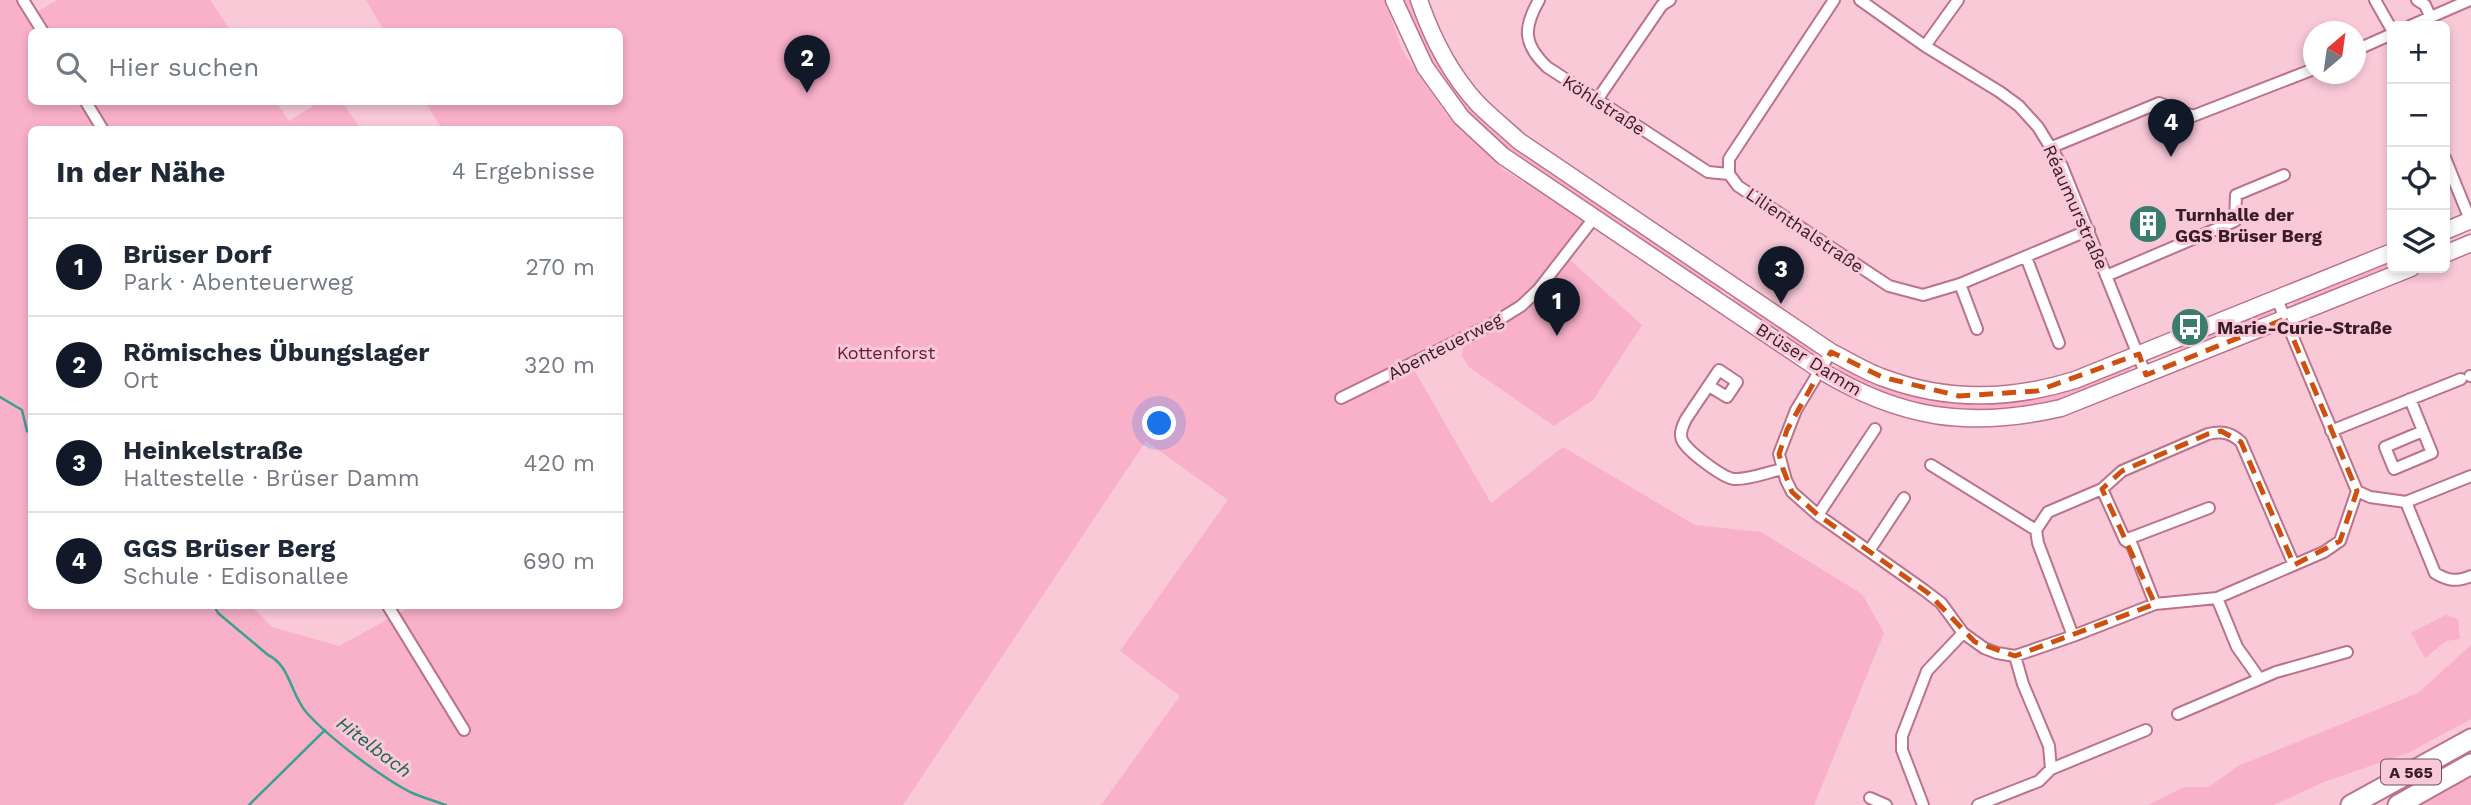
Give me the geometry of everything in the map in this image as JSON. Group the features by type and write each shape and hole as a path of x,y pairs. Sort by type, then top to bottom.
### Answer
{"highway":[{"name":"A 565","path":"2351,805 2471,739"},
{"name":"A 565","path":"2398,805 2471,764"}],"street":[{"path":"23,0 40,28"},
{"name":"Brüser Damm","path":"1394,0 1425,67 1461,117 1503,156 1821,370 1848,387 1904,409 1971,419 2014,417 2061,408 2399,273"},
{"name":"Brüser Damm","path":"1419,0 1428,26 1445,59 1478,104 1519,141 1831,352 1882,377 1913,388 1975,397 2013,395 2053,387 2387,254"},
{"name":"Köhlstraße","path":"1539,0 1528,22 1530,46 1547,67 1708,172 1729,174"},
{"path":"1597,100 1662,5 1670,0"},
{"name":"Lilienthalstraße","path":"1834,0 1729,159 1729,174 1738,186 1889,286 1923,295 1960,284 2089,230"},
{"name":"Réaumurstraße","path":"1860,0 1925,46 2019,106 2052,147 2089,230 2146,374"},
{"path":"1925,46 1958,0"},
{"path":"2375,0 2387,23"},
{"path":"2417,0 2425,5 2431,18"},
{"path":"2423,21 2470,0"},
{"path":"2366,45 2387,34"},
{"path":"2052,147 2160,103 2193,116 2303,73"},
{"path":"88,105 101,126"},
{"path":"2450,170 2471,221 2450,229"},
{"path":"2106,276 2235,221 2236,195 2284,175"},
{"name":"Abenteuerweg","path":"1341,398 1492,324 1521,306 1538,290 1594,218"},
{"path":"2450,252 2471,243"},
{"path":"2026,257 2059,343"},
{"path":"1960,284 1977,329"},
{"path":"1831,352 1787,430 1779,454 1793,492 1818,515 1941,603 1963,633 1984,648 2015,656 2155,604 2217,598 2324,552 2340,541 2357,491 2277,299"},
{"path":"2331,431 2467,377"},
{"path":"1709,386 1683,426 1682,440 1686,446 1725,477 1734,479 1783,469"},
{"path":"2410,399 2423,432"},
{"path":"1818,515 1875,429"},
{"path":"2073,636 2038,543 2036,530 2048,512 2102,489 2122,471 2208,434 2221,431 2229,433 2241,442 2294,565"},
{"path":"1931,465 2036,530"},
{"path":"2357,491 2370,497 2406,502 2471,476"},
{"path":"2102,489 2125,540 2132,545 2155,604"},
{"path":"1869,551 1905,498"},
{"path":"2406,502 2435,573 2446,580 2461,580 2471,576"},
{"path":"2125,540 2209,508"},
{"path":"2217,598 2237,647 2259,678"},
{"path":"390,609 464,730"},
{"path":"1921,804 1902,750 1902,736 1927,671 1963,633"},
{"path":"2178,714 2259,678 2347,652"},
{"path":"2015,656 2023,684 2049,746 2051,769"},
{"path":"1978,805 2039,781 2051,769 2146,730"},
{"path":"1870,798 1886,805"}],"highlighted area":[{"path":"2285,319 2357,491 2340,541 2294,565 2241,442 2221,431 2208,434 2122,471 2102,489 2155,604 2015,656 1975,642 1928,593 1818,515 1792,492 1783,469 1779,454 1787,430 1831,352 1882,377 1959,396 2037,391 2139,354 2146,375"}],"green space":[{"name":"Kottenforst","path":"0,0 23,0 37,12 57,0 210,0 229,28 28,28 28,105 278,105 289,121 314,105 344,105 359,126 28,126 28,609 254,609 272,627 339,646 407,609 623,609 623,126 440,126 427,105 623,105 623,28 382,28 366,0 1385,0 1402,50 1446,114 1503,169 1594,228 1570,260 1642,325 1593,400 1554,426 1469,367 1462,356 1463,345 1413,368 1491,503 1563,447 1695,525 1761,532 1862,594 1884,633 1814,805 1101,805 1180,696 1120,651 1228,500 1146,441 903,805 0,805"},
{"path":"1401,0 1412,0 1479,113 1728,288 1716,293 1515,158 1459,107 1430,66"},
{"path":"2387,259 2387,270 2291,309 2295,299"},
{"path":"1739,296 1819,353 1819,361 1727,301"},
{"path":"2263,310 2275,314 2181,355 2177,344"},
{"path":"2134,364 2125,376 2055,403 2009,412 1955,412 1883,396 1832,368 1844,367 1943,400"},
{"path":"2446,615 2458,619 2460,639 2446,641 2425,658 2411,633"},
{"path":"2471,645 2471,719 2408,753 2324,782 2274,805 2148,805 2184,787 2209,787 2238,766 2418,693"},
{"path":"2471,774 2471,805 2419,805"}],"waterway":[{"name":"Hitelbach","path":"0,397 22,410 28,432"},
{"name":"Hitelbach","path":"216,609 281,666 301,705 327,733 398,785 414,794 446,805"},
{"path":"249,805 325,730"}],"place":[{"name":"Römisches Übungslager","path":"807,93"},
{"name":"GGS Brüser Berg","path":"2171,157"},
{"name":"Turnhalle der GGS Brüser Berg","path":"2148,224"},
{"name":"Heinkelstraße","path":"1781,304"},
{"name":"Marie-Curie-Straße","path":"2190,327"},
{"name":"Brüser Dorf","path":"1557,336"}]}
